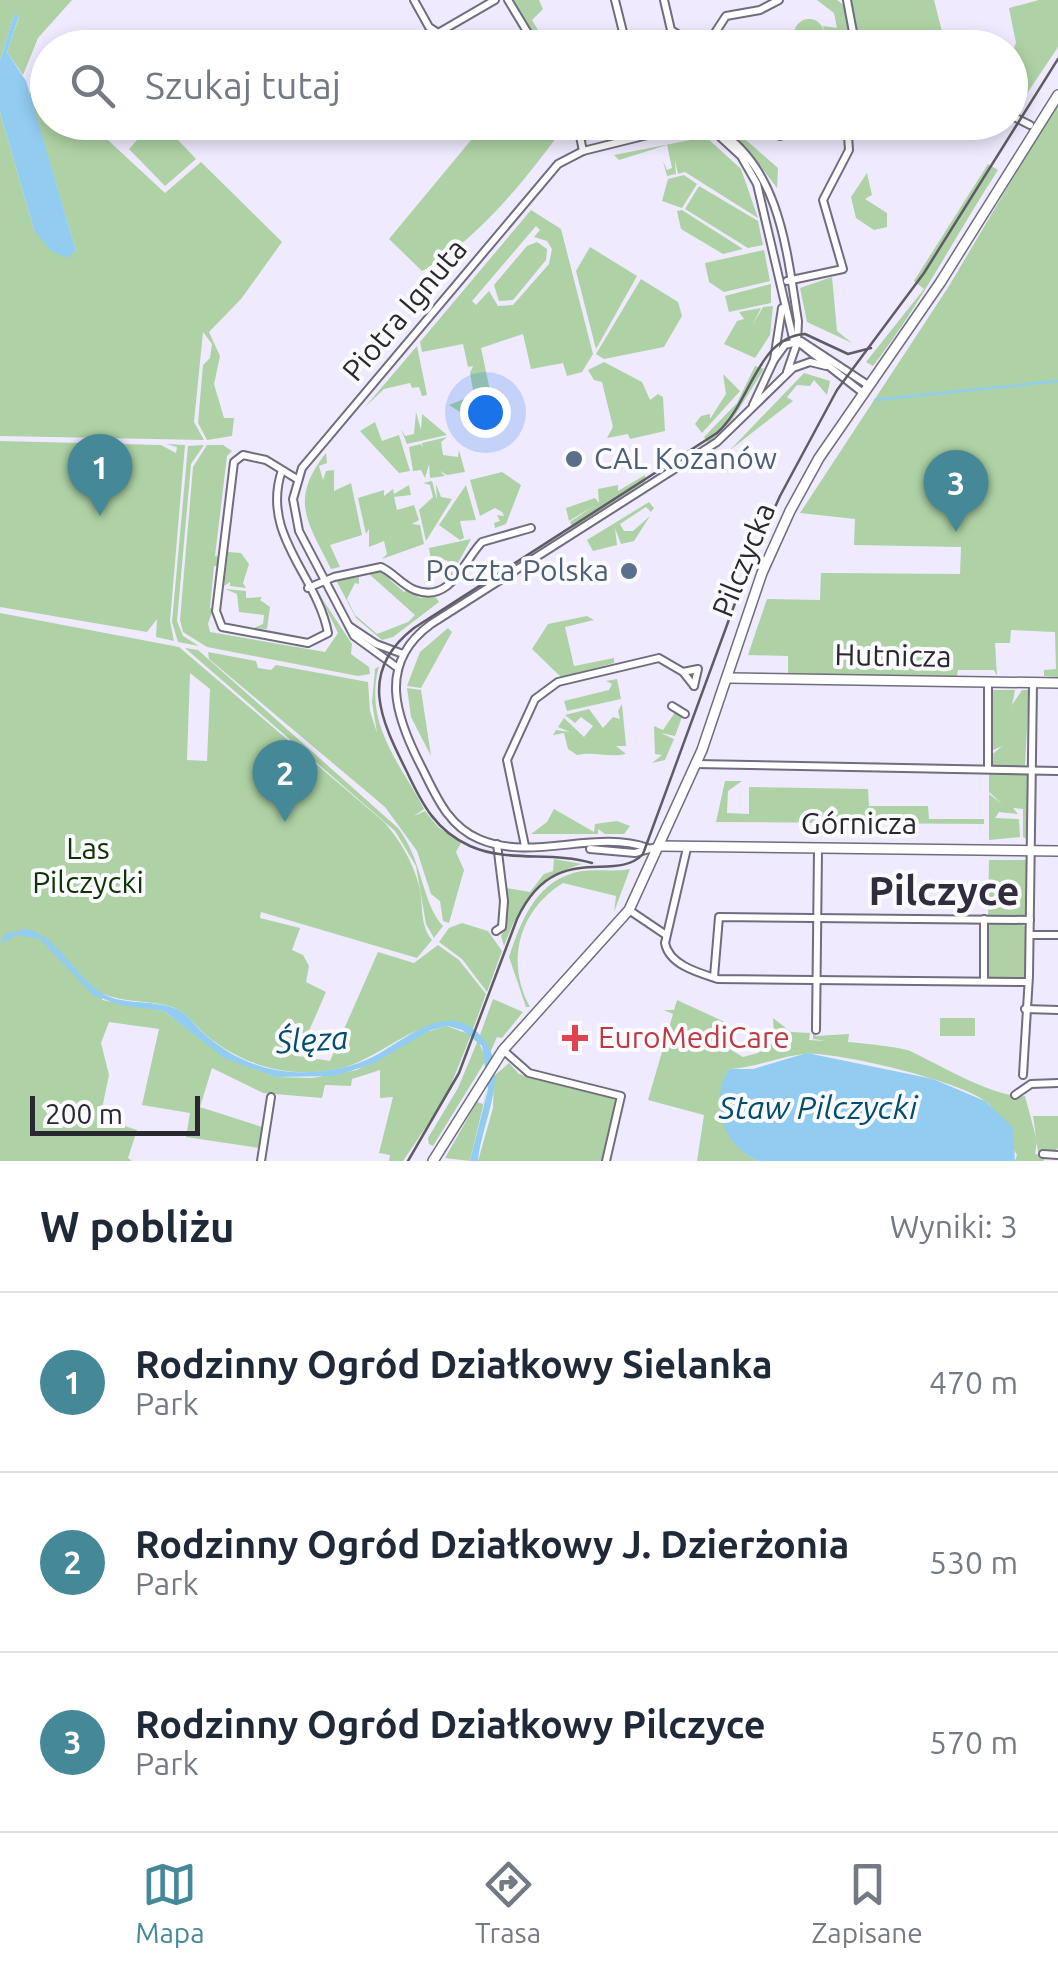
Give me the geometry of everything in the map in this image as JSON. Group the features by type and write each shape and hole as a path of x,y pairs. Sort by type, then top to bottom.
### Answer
{"street":[{"path":"414,0 433,30"},
{"path":"443,30 495,0"},
{"path":"508,0 527,30"},
{"path":"615,0 623,30"},
{"path":"664,0 671,30"},
{"path":"716,30 726,16 760,10 779,0"},
{"path":"846,0 852,30"},
{"name":"Pilczycka","path":"433,1161 502,1050 610,936 629,910 654,847 696,764 779,532 812,469 940,282 1058,96"},
{"path":"581,140 583,151"},
{"name":"Piotra Ignuta","path":"297,479 315,451 558,164 583,151 629,140"},
{"path":"722,140 748,164 762,201 783,302 796,343 865,389"},
{"path":"729,140 746,152 771,194 797,316 807,344 865,389"},
{"path":"780,283 843,269 823,200 849,150 848,140"},
{"path":"762,201 771,194"},
{"path":"774,360 783,302"},
{"path":"786,373 796,343 797,316"},
{"path":"752,407 782,348 807,344"},
{"path":"654,847 496,844 460,828 438,800 399,722 394,697 401,661 432,624 722,439 786,373 810,362 826,366"},
{"path":"282,470 276,496 278,520 328,630 318,640 248,633 216,623 234,462 249,455 282,470 297,479 295,520 348,626 360,642 401,661"},
{"path":"308,588 324,580 381,567 412,588 427,591 457,580 482,542 531,528"},
{"path":"348,626 401,661"},
{"path":"525,846 507,760 535,699 558,682 659,658 683,672"},
{"name":"Hutnicza","path":"728,678 1058,683"},
{"path":"988,682 988,769"},
{"path":"1023,1075 1030,935 1033,682"},
{"path":"672,706 685,714"},
{"path":"696,764 1058,770"},
{"path":"496,844 504,901 502,927 496,932"},
{"path":"574,846 635,853 654,847"},
{"name":"Górnicza","path":"654,847 1058,851"},
{"path":"687,848 666,935 669,955 714,977 1026,982"},
{"path":"816,1030 818,849"},
{"path":"635,853 646,873"},
{"path":"629,910 666,935"},
{"path":"714,977 717,918 1030,920"},
{"path":"984,918 984,981"},
{"path":"1030,935 1058,936"},
{"path":"1025,1009 1058,1010"},
{"path":"502,1050 529,1073 621,1096 606,1161"},
{"path":"1015,1096 1031,1084 1058,1083"},
{"path":"261,1161 271,1097"},
{"path":"1044,1154 1058,1155"}],"green space":[{"path":"0,0 72,0 45,30 30,30 30,58 23,75 7,52 19,17 14,15 0,61"},
{"path":"511,0 539,0 543,9 532,20 538,30 530,30"},
{"path":"817,0 837,0 845,6 850,30 824,30 823,26 837,28 834,13"},
{"path":"850,0 934,0 942,30 855,30"},
{"path":"1039,0 1058,0 1058,47 1028,92 1028,30 1013,30 1009,8"},
{"path":"809,19 823,28 795,30 798,23"},
{"path":"1058,102 1058,677 1044,676 1044,670 1056,669 1055,632 1011,630 1010,643 995,643 997,676 994,670 958,670 957,676 788,674 788,656 748,655 767,599 820,600 821,573 960,574 961,547 854,545 855,519 800,513 949,286"},
{"path":"0,112 34,230 76,251 43,140 108,140 165,193 201,162 282,242 241,299 209,332 220,356 214,384 224,418 234,418 232,436 207,440 198,423 203,365 210,358 212,344 203,332 194,422 204,440 0,436"},
{"path":"137,140 178,140 196,159 165,186 129,149"},
{"path":"471,140 554,140 483,224 422,271 389,239"},
{"path":"691,140 709,140 741,169 758,218 685,172 678,174 675,160 676,174 667,176 663,161 667,170 672,168 667,145 619,160 614,155"},
{"path":"737,140 746,140 778,168 777,188"},
{"path":"988,164 998,170 922,294 873,366 866,362 924,289 914,281"},
{"path":"867,173 872,195 865,199 887,213 887,227 874,230 856,218 851,197"},
{"path":"684,175 697,184 682,208 662,201 668,179"},
{"path":"699,186 758,221 763,245 748,248 685,209"},
{"path":"531,210 561,229 593,354 582,372 567,376 563,363 531,369 523,334 481,348 497,424 484,427 449,405 474,395 470,373 473,366 468,367 463,344 422,352 420,342","holes":["536,226 540,230 534,237 547,241 552,249 549,264 513,305 498,306 489,291 476,305 472,301"]},
{"path":"682,210 743,249 723,254 681,229 677,211"},
{"path":"537,242 547,249 546,260 513,300 499,301 494,285 527,246"},
{"path":"590,247 637,276 596,349 576,271"},
{"path":"764,250 770,281 724,292 709,282 705,263"},
{"path":"832,277 837,331 852,343 807,322 800,288"},
{"path":"641,279 678,302 682,316 664,347 604,359 596,354"},
{"path":"771,284 771,303 729,312 725,296"},
{"path":"773,306 770,335 755,358 724,344 737,321 744,319 739,312 761,308 753,324 763,307"},
{"path":"417,346 427,395 422,396 419,387 412,388 410,383 384,389 365,407"},
{"path":"604,362 642,382 650,400 658,394 663,397 665,431 630,439 628,434 607,438 613,427 602,382 594,380 588,370"},
{"path":"755,366 764,369 732,420 708,444 704,437 737,403"},
{"path":"804,373 830,381 827,395 814,380 810,386 797,385 787,397 793,401 730,450"},
{"path":"723,374 740,391 702,433 695,424 701,416 710,414 710,419 726,394"},
{"path":"416,412 421,430 422,414 447,435 407,444 401,429 405,436 414,434"},
{"path":"375,422 382,441 399,435 410,471 399,473 360,431"},
{"path":"447,437 441,442 443,455 458,457 459,450 465,472 447,475 440,471 445,476 430,478 429,464 425,478 421,470 413,471 409,447 421,444 423,448 422,443"},
{"path":"0,441 161,445 176,453 177,447 166,444 185,445 170,621 174,641 156,637 157,619 147,632 0,607"},
{"path":"204,445 191,464 177,621 183,636 199,646 178,642 172,622 188,446"},
{"path":"207,445 223,445 232,451 227,456 210,632 325,652 338,633 319,594 352,644 351,654 369,667 370,674 358,676 207,647 183,632 180,620 193,467"},
{"path":"326,453 327,463 319,466 323,480 326,471 334,470 334,491 351,483 362,535 330,545 340,567 331,569 309,524 305,498 308,484"},
{"path":"502,472 521,485 506,524 495,528 494,523 500,521 497,515 504,516 498,503 502,512 495,508 480,516 470,480"},
{"path":"645,475 645,482 573,528 570,522 595,505 569,521 566,508 595,498 599,503 598,489 618,485 618,491"},
{"path":"432,481 437,500 436,484 441,497 452,499 426,541 419,510 433,497 430,485 423,483"},
{"path":"409,485 411,495 394,497 397,510 414,505 419,520 412,524 420,525 424,544 382,559 387,554 384,541 369,547 369,529 366,534 358,498 384,490 384,496 393,489 394,494"},
{"path":"466,485 476,520 460,521 464,538 460,540 439,525"},
{"path":"649,502 654,508 651,512 646,507 620,524 624,531 633,531 650,516 634,541 621,544 615,528 617,545 593,551 587,540"},
{"path":"471,539 451,576 443,576 451,574 447,560 432,566 429,548"},
{"path":"228,552 241,553 249,564 243,583 246,588 230,586 230,582 224,586"},
{"path":"379,569 392,576 390,580 404,592 407,589 420,598 435,596 439,602 393,637 382,640 356,618 336,580 359,577 359,584 355,583 347,599 355,615 377,634 408,622 415,615 368,573"},
{"path":"225,589 246,591 246,598 262,597 260,600 270,607 267,629 254,628 263,624 264,615 239,612 237,594"},
{"name":"Las Pilczycki","path":"0,613 179,647 384,822 401,844 416,877 423,921 432,940 417,958 261,912 260,918 300,928 292,950 303,955 309,966 306,982 326,992 298,1056 330,1061 378,952 414,963 438,945 459,960 486,994 473,1029 438,1024 355,1063 338,1069 303,1072 269,1068 236,1055 172,1007 103,994 102,1000 164,1011 224,1057 276,1077 312,1078 357,1070 426,1032 447,1026 471,1035 446,1097 403,1161 389,1161 390,1155 379,1153 393,1097 380,1098 380,1070 352,1079 351,1086 325,1085 322,1098 263,1093 212,1068 200,1107 262,1127 259,1148 186,1137 190,1113 142,1105 159,1029 109,1022 101,1043 109,1075 100,1118 137,1130 128,1158 132,1161 0,1161","holes":["190,673 210,689 207,761 187,760"]},
{"path":"587,616 594,620 565,627 574,666 614,658 614,663 561,677 532,649 548,624"},
{"path":"448,628 452,632 421,688 407,686 420,652"},
{"path":"185,648 198,650 398,828 412,853 430,906 443,926 434,938 426,924 416,866 395,831"},
{"path":"208,652 256,661 258,668 271,670 276,665 368,682 370,711 377,733 372,702 375,669 379,666 375,687 380,725 424,809 414,816 425,811 438,827 461,843 456,852 464,870 449,923 443,921 440,901 431,894 417,851 385,807 209,659"},
{"path":"617,679 621,699 567,711 564,701 609,690 612,684 606,681"},
{"path":"407,688 421,690 431,756 411,717"},
{"path":"989,690 1015,690 1012,705 1022,690 1029,690 1025,766 990,766 989,757 1002,746 989,752"},
{"path":"622,704 626,746 616,746 626,754 577,755 568,749 564,733 553,735 556,730 570,732 558,727 564,718 584,737 593,726 581,717 575,723 565,715 589,709 603,728 613,717 620,719 618,711"},
{"path":"676,711 682,717 675,736 661,733 674,739 665,760 652,763 662,755 655,754 654,726 663,730"},
{"path":"989,773 1027,775 1028,840 1023,837 1023,809 1013,808 1018,814 999,812 995,818 1019,819 1020,837 989,840 989,794 1002,804 989,792"},
{"path":"725,781 742,781 728,791 727,813 749,814 749,787 868,789 869,806 928,806 929,819 984,819 984,824 716,822"},
{"path":"554,809 594,832 595,824 617,821 630,826 624,834 605,834 598,829 598,834 531,834 547,822"},
{"path":"554,859 582,864 553,876 532,894 516,917 504,946 501,936 505,929 506,888 530,892 544,874 553,871"},
{"path":"989,860 1027,860 1023,916 988,915"},
{"path":"630,869 614,912 616,896 563,883 536,907 521,938 518,955 522,990 530,1007 526,1007 509,957 534,902 553,882 566,875"},
{"path":"985,922 1020,923 1027,928 1024,977 986,978"},
{"path":"462,923 488,931 502,951 487,992 462,959 439,942 449,928"},
{"path":"493,999 523,1012 502,1038 497,1037 490,1053 480,1035"},
{"path":"677,1000 727,1023 726,1047 743,1057 758,1053 774,1035 773,1018 791,1032 810,1033 809,1040 826,1041 813,1039 813,1032 816,1036 849,1034 848,1042 910,1051 983,1087 1025,1096 1037,1141 1035,1154 1048,1156 1043,1161 1015,1161 1017,1155 994,1111 971,1093 897,1069 842,1057 804,1054 729,1069 721,1095 724,1122 737,1145 759,1161 697,1161 704,1115 648,1100 673,1014 664,1010 674,1010"},
{"path":"940,1018 975,1018 975,1036 940,1036"},
{"path":"478,1040 486,1060 433,1146 428,1138 458,1088"},
{"path":"509,1063 519,1074 616,1099 604,1161 478,1161 493,1108 494,1076"},
{"path":"488,1085 470,1161 445,1158 477,1102 483,1104"},
{"path":"1033,1116 1058,1116 1058,1148 1053,1153 1038,1152"}],"water":[{"path":"14,15 19,16 7,52 26,81 30,95 30,140 43,140 76,251 66,258 50,250 34,230 0,112 0,61"},
{"path":"26,929 47,939 100,992 178,1010 227,1051 276,1070 333,1070 366,1060 434,1023 462,1023 476,1031 494,1060 493,1094 478,1161 470,1161 488,1089 482,1046 462,1030 448,1026 431,1030 372,1064 335,1076 276,1077 224,1058 164,1011 120,1005 93,995 40,939 17,935 0,944 5,934"},
{"name":"Staw Pilczycki","path":"807,1053 933,1079 985,1101 1013,1128 1015,1161 759,1161 737,1146 723,1123 723,1082 729,1069 753,1069"}],"waterway":[{"path":"875,400 1058,381"}],"tram line":[{"path":"1028,107 1058,59"},
{"path":"408,1161 459,1073 517,919 532,894 566,871 616,866 643,854 749,565 780,496 837,390 924,273 1007,140"},
{"path":"592,863 499,854 470,846 448,833 418,795 389,734 379,697 385,662 414,628 717,433 765,359 789,338 805,334 848,354 871,348"}],"place":[{"name":"CAL Kozanów","path":"574,459"},
{"name":"Rodzinny Ogród Działkowy Sielanka","path":"100,516"},
{"name":"Rodzinny Ogród Działkowy Pilczyce","path":"956,532"},
{"name":"Poczta Polska","path":"629,571"},
{"name":"Rodzinny Ogród Działkowy J. Dzierżonia","path":"285,822"},
{"name":"EuroMediCare","path":"575,1038"}],"district":[{"name":"Pilczyce","path":"944,891"}],"water label":[{"name":"Ślęza","path":"312,1040"}]}
